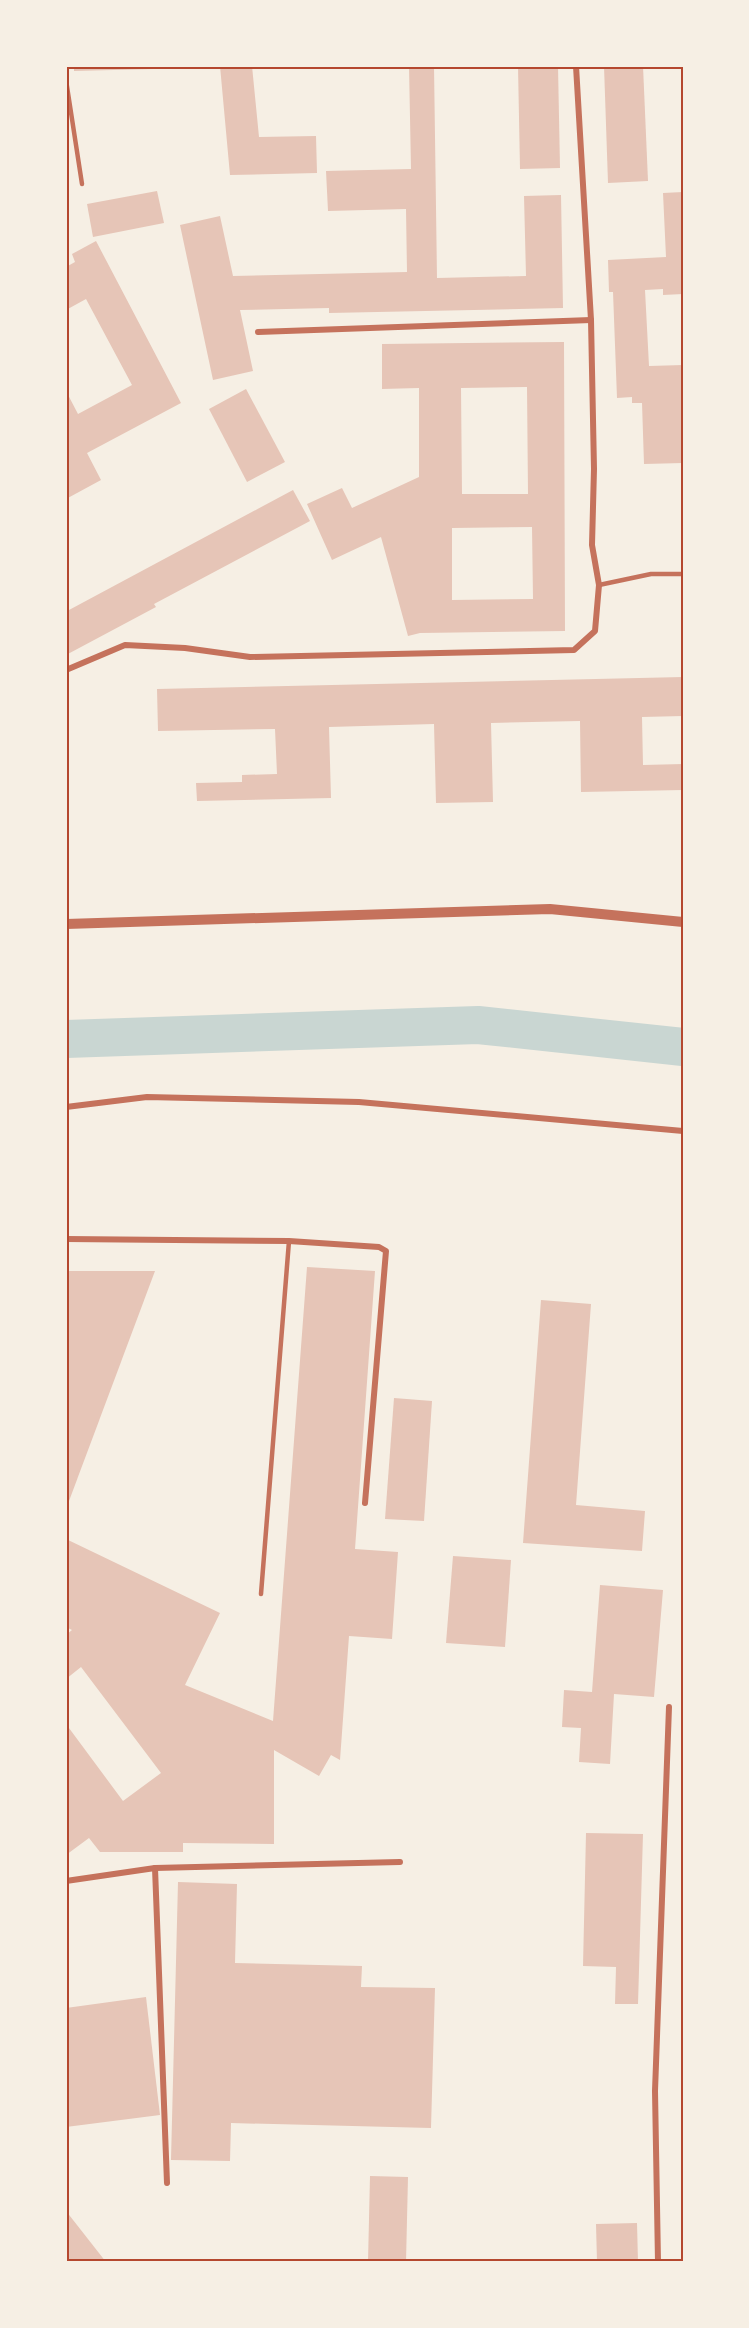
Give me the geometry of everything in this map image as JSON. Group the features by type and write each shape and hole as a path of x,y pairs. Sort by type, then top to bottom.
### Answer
{"street":[{"path":"66,670 125,645 185,648 250,657 574,650 595,631 599,585 592,545 594,469 591,320 576,66"},
{"path":"258,332 591,320"},
{"path":"66,924 550,909 683,922"},
{"path":"66,1107 147,1096 358,1102 683,1131"},
{"path":"66,1239 289,1241 379,1247 386,1251 364,1503"},
{"path":"658,2262 655,2091 669,1707"},
{"path":"66,1881 155,1868 400,1862"},
{"path":"155,1868 167,2183"}],"lane":[{"path":"66,80 82,184"},
{"path":"599,585 651,574 683,574"},
{"path":"261,1594 289,1241"}],"building":[{"path":"74,66 193,66 193,68 74,71"},
{"path":"220,66 252,66 259,137 316,136 317,173 230,175"},
{"path":"409,66 434,66 437,278 526,276 524,196 561,195 563,308 329,313 329,308 240,310 253,371 213,380 180,225 220,216 233,276 407,272 406,209 328,211 326,171 411,169"},
{"path":"518,66 558,66 560,168 520,169"},
{"path":"604,66 643,66 648,181 608,183"},
{"path":"157,191 164,223 93,237 87,204"},
{"path":"683,192 683,294 663,295 663,289 645,290 649,366 683,365 683,463 644,464 642,403 632,403 632,397 617,398 613,292 609,292 608,260 666,257 663,193"},
{"path":"96,241 181,403 87,453 101,480 66,499 66,391 78,414 132,385 86,299 66,310 66,267 75,262 72,254"},
{"path":"564,342 565,631 420,633 408,636 381,537 332,560 307,504 342,488 352,508 419,477 419,388 382,389 382,344","holes":["527,387 528,494 462,494 461,388","532,527 533,599 452,600 452,528"]},
{"path":"246,389 285,462 247,482 209,409"},
{"path":"293,490 310,521 154,604 156,607 66,655 66,605 69,610"},
{"path":"683,677 683,716 642,717 643,765 683,764 683,790 581,792 580,721 491,723 493,802 436,803 434,724 329,727 331,798 197,801 196,783 242,782 242,775 277,774 275,729 158,731 157,689"},
{"path":"307,1267 375,1271 355,1549 398,1552 392,1639 349,1636 340,1760 331,1755 319,1776 274,1750 274,1844 183,1843 183,1852 100,1852 89,1838 66,1855 66,1724 123,1801 161,1773 81,1667 66,1679 66,1635 72,1630 66,1627 66,1539 220,1613 185,1685 273,1721"},
{"path":"66,1271 155,1271 66,1509"},
{"path":"541,1300 591,1304 576,1505 645,1511 642,1551 523,1543"},
{"path":"394,1398 432,1401 424,1521 385,1519"},
{"path":"453,1556 511,1560 505,1647 446,1643"},
{"path":"600,1585 663,1590 654,1697 614,1694 610,1764 579,1762 581,1728 562,1727 564,1690 592,1692"},
{"path":"586,1833 643,1834 638,2004 615,2004 616,1967 583,1966"},
{"path":"178,1882 237,1884 235,1963 362,1966 361,1987 435,1988 431,2128 231,2123 230,2161 171,2160"},
{"path":"146,1997 160,2115 66,2127 66,2008"},
{"path":"370,2176 408,2177 406,2262 368,2262"},
{"path":"66,2211 106,2262 66,2262"},
{"path":"637,2223 638,2262 597,2262 596,2224"}],"waterway":[{"path":"66,1039 478,1025 683,1047"}]}
